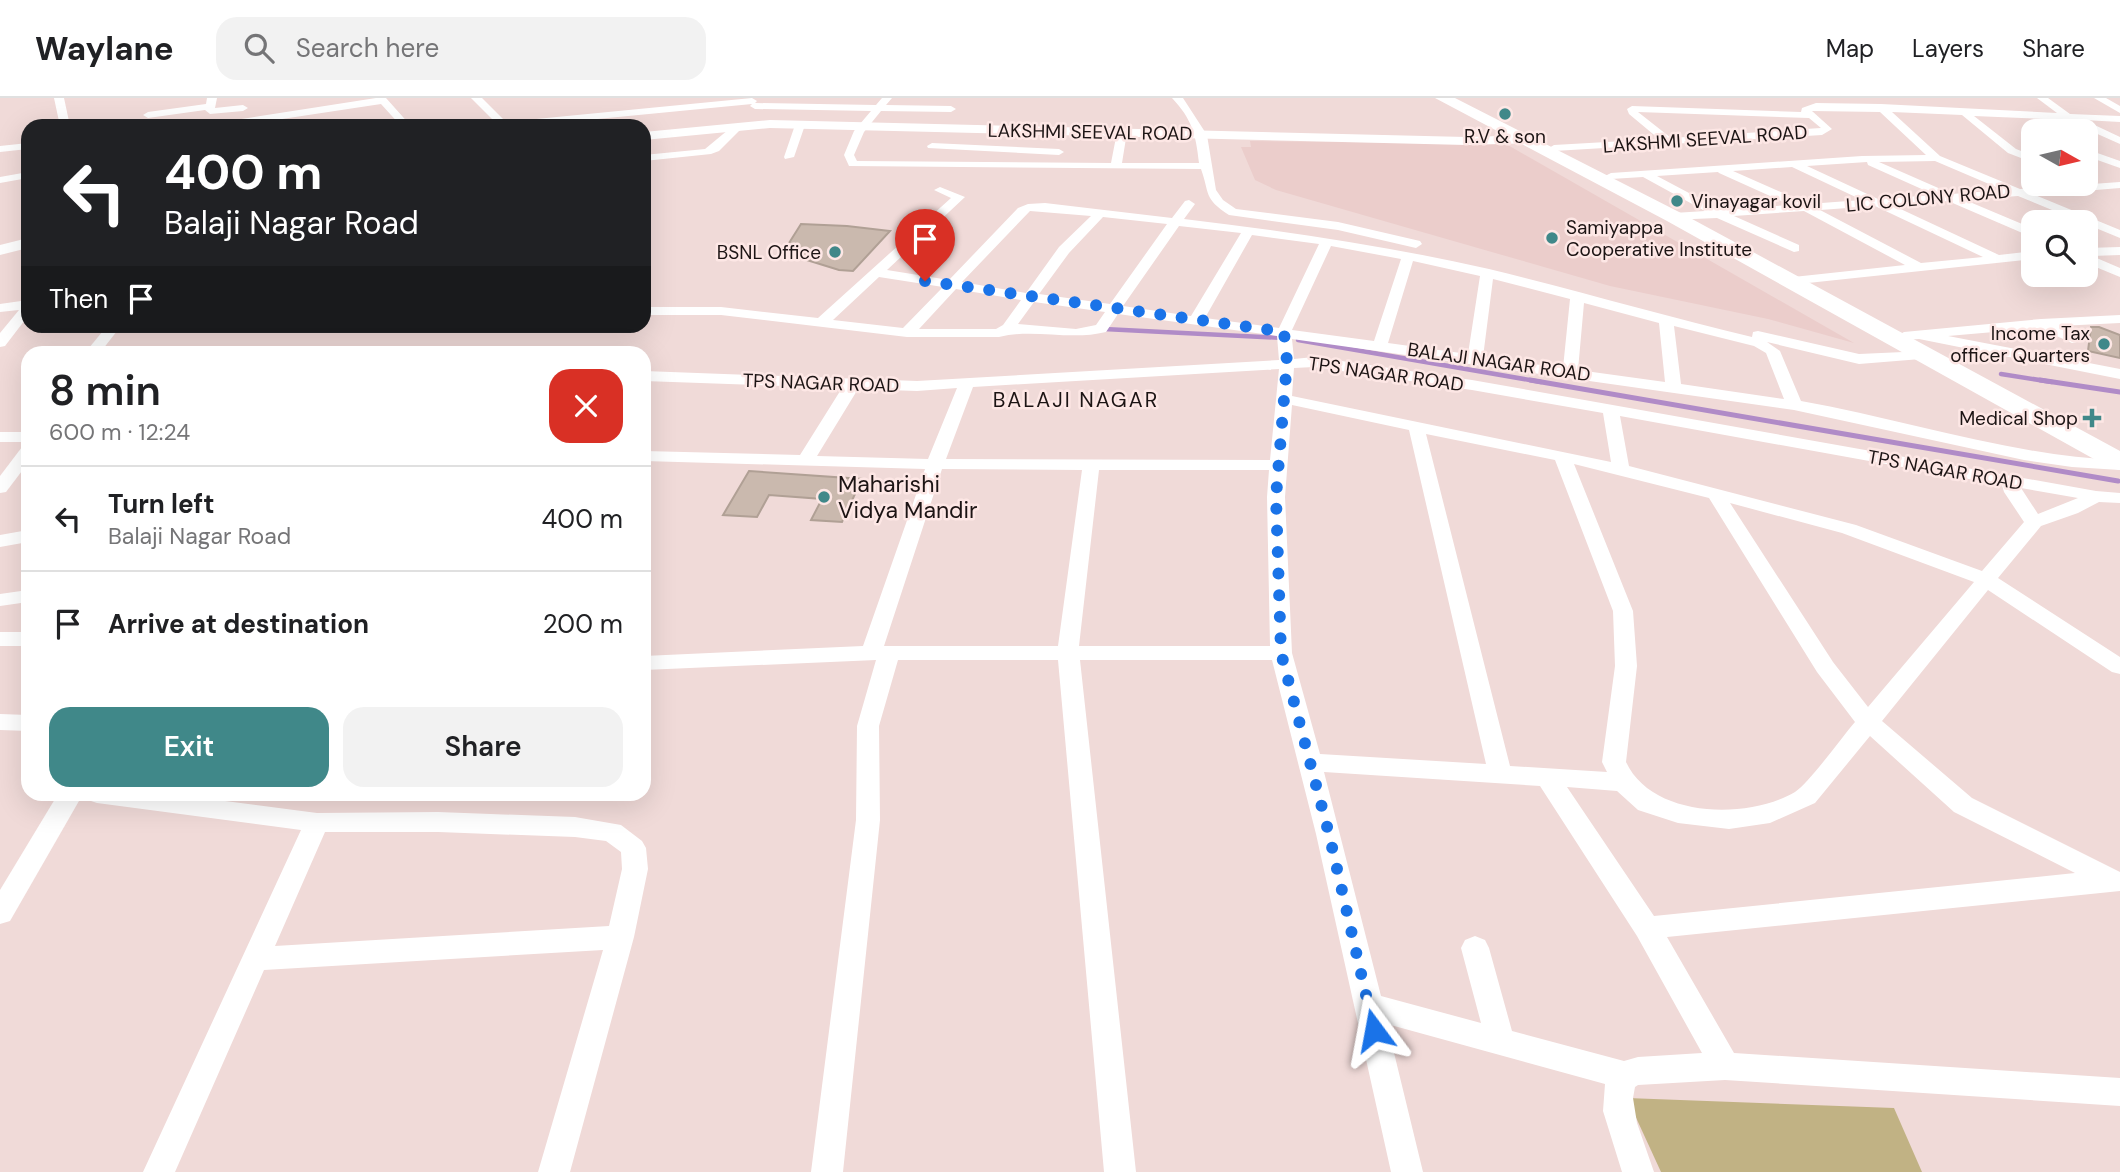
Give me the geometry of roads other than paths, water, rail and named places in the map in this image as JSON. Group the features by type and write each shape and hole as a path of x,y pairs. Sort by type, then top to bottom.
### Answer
{"main road":[{"path":"1443,98 1465,105 1680,216"},
{"path":"1538,142 1611,176 1795,280 1916,342 2120,453"},
{"path":"1916,342 2120,463"}],"street":[{"path":"59,98 64,119"},
{"path":"475,98 498,119"},
{"path":"650,98 662,108"},
{"path":"887,98 855,137 849,155 853,164 932,165 1117,160 1205,166"},
{"path":"1177,98 1184,104 1202,135 1210,190 1219,203 1233,212 1338,226 1424,246 1840,356 1859,359 1916,342 2041,323 2120,320"},
{"path":"1868,98 1886,111 1936,158 2120,234"},
{"path":"1927,98 1948,113"},
{"path":"2042,98 2068,117 2120,141"},
{"path":"2099,98 2120,110"},
{"path":"259,119 382,99 401,119"},
{"path":"147,116 210,102 210,111 215,112 260,106"},
{"path":"534,119 569,112 752,102 951,109"},
{"path":"752,102 770,124"},
{"path":"1996,104 2014,115"},
{"path":"1669,141 1632,112 1632,109 1808,113 1816,106 2120,119"},
{"path":"1702,110 1740,137"},
{"path":"296,113 300,119"},
{"name":"LAKSHMI SEEVAL ROAD","path":"651,135 770,124 1466,141 1669,141 1827,129 1808,113"},
{"path":"1966,114 2012,151 2021,155"},
{"path":"789,157 800,125"},
{"path":"651,157 707,152 715,149 738,127"},
{"path":"932,165 933,129"},
{"path":"1117,160 1122,132"},
{"path":"932,146 1078,152"},
{"path":"0,149 21,147"},
{"path":"1776,152 1994,257"},
{"path":"1104,153 1117,160"},
{"path":"2098,157 2120,165"},
{"path":"1611,176 1863,159 1936,158"},
{"path":"1863,159 2021,228"},
{"path":"1718,169 1807,208 1917,266"},
{"path":"1645,174 1715,212 1794,248"},
{"path":"0,180 21,176"},
{"name":"LIC COLONY ROAD","path":"2098,185 2120,185"},
{"path":"2098,187 2120,196"},
{"path":"821,323 959,197 940,190"},
{"name":"LIC COLONY ROAD","path":"1680,216 1954,198 2021,191"},
{"path":"1008,328 1076,333 1101,329 1189,204"},
{"path":"907,333 1028,208 1045,206 1249,230 1408,256 1769,347 1794,405"},
{"path":"651,311 721,311 907,333 999,333 1008,328 1064,250 1100,213"},
{"path":"1196,320 1249,230"},
{"path":"1327,241 1286,345 1276,497 1281,653 1310,762 1407,1172"},
{"path":"0,250 21,245"},
{"path":"2098,252 2120,251"},
{"path":"1380,345 1408,256"},
{"path":"1795,280 2021,256"},
{"path":"2098,263 2120,273"},
{"name":"BALAJI NAGAR ROAD","path":"875,272 950,286 1196,320 1286,345 1380,345 1475,358 1794,405 1881,421 2047,460 2086,465 2120,463"},
{"path":"1475,358 1487,274"},
{"path":"1570,372 1577,298"},
{"path":"0,308 21,306"},
{"path":"0,343 21,314"},
{"path":"1666,322 1673,387"},
{"path":"2041,323 2072,339"},
{"path":"1916,342 2120,374"},
{"name":"TPS NAGAR ROAD","path":"651,376 916,386 1286,345 1314,362 1433,379 2096,496 2120,498"},
{"path":"827,1172 868,820 868,726 880,653 935,464 967,382"},
{"path":"806,459 852,385"},
{"path":"1284,400 1620,469 1849,529 1986,579 2120,667"},
{"path":"1611,410 1620,469"},
{"path":"1417,429 1500,774"},
{"path":"0,437 21,439"},
{"path":"0,488 21,450"},
{"path":"651,456 935,464 1278,465"},
{"path":"1562,457 1623,611 1626,666 1614,762 1623,782 1647,803 1678,814 1729,819 1770,814 1806,797 2034,522 2072,509 2096,496"},
{"path":"1091,466 1068,651 1120,1172"},
{"path":"2010,481 2013,492 2034,522"},
{"path":"0,488 21,484"},
{"path":"1716,495 1825,667 1867,721 1963,805 2118,882"},
{"path":"0,541 21,537"},
{"path":"0,600 21,597"},
{"path":"0,639 21,639"},
{"path":"651,663 880,653 1281,653"},
{"path":"0,722 21,723"},
{"path":"1310,762 1623,782"},
{"path":"1548,778 1647,928 1725,1066"},
{"path":"0,913 67,801"},
{"path":"150,801 317,823 465,823 575,827 612,832 633,848 635,869 620,937 555,1172"},
{"path":"159,1172 317,823"},
{"path":"1647,928 2071,884 2118,882"},
{"path":"256,959 620,937"},
{"path":"1475,948 1500,1040"},
{"path":"1369,1006 1624,1075 1637,1071 1725,1066 2120,1092"},
{"path":"1624,1075 1617,1088 1617,1106 1638,1172"}],"waterway":[{"path":"1104,329 1283,338"},
{"path":"1298,340 1541,382"},
{"path":"2001,374 2052,382"},
{"path":"1530,380 2118,481"},
{"path":"2040,380 2120,392"}],"place":[{"name":"R.V & son","path":"1505,114"},
{"name":"Vinayagar kovil","path":"1677,201"},
{"name":"Samiyappa Cooperative Institute","path":"1552,238"},
{"name":"BSNL Office","path":"835,252"},
{"name":"Income Tax officer Quarters","path":"2104,344"},
{"name":"Medical Shop","path":"2092,418"},
{"name":"Maharishi Vidya Mandir","path":"824,497"}],"district":[{"name":"BALAJI NAGAR","path":"1076,400"}]}
